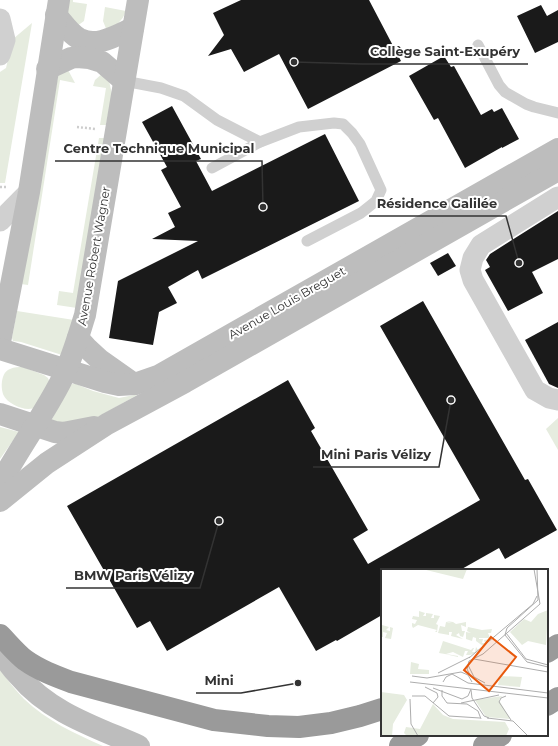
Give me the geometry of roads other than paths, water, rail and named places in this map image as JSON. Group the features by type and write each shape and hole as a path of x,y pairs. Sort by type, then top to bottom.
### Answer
{"highway":[{"path":"548,638 558,633"},
{"path":"0,635 24,659 39,669 54,676 71,682 214,720 243,724 299,727 331,723 381,709"},
{"path":"548,651 558,645"},
{"path":"548,704 558,698"},
{"path":"400,746 416,736"},
{"path":"484,746 499,736"}],"main road":[{"name":"Avenue Robert Wagner","path":"0,484 9,466 36,426 62,380 85,315 138,0"},
{"path":"57,8 68,29 80,39 90,43 105,40 133,28"},
{"path":"0,342 29,192 57,8"},
{"path":"47,69 71,58 89,58 102,62 124,81"},
{"name":"Avenue Louis Breguet","path":"0,350 119,385 135,384 158,376 558,149"},
{"name":"Avenue Louis Breguet","path":"107,424 185,382 558,170"},
{"path":"78,338 100,360 135,384"},
{"path":"0,414 55,432 63,433 107,424"},
{"path":"0,501 47,463 107,424"},
{"path":"0,648 13,670 26,685 50,705 66,714 139,746"}],"street":[{"path":"0,19 5,40 0,55"},
{"path":"0,221 29,192"},
{"path":"558,197 481,245 473,258 470,270 473,280 535,390 549,398 558,400"}],"lane":[{"path":"478,45 499,85 505,92 526,104 558,113"},
{"path":"124,81 161,88 184,96 217,120 260,142"},
{"path":"212,168 260,142 300,127 334,123 343,124 360,144 381,190 376,201 361,213 307,241"}],"place":[{"name":"Collège Saint-Exupéry","path":"294,62"},
{"name":"Centre Technique Municipal","path":"263,207"},
{"name":"Résidence Galilée","path":"519,263"},
{"name":"Mini Paris Vélizy","path":"451,400"},
{"name":"BMW Paris Vélizy","path":"219,521"},
{"name":"Mini","path":"298,683"}]}
